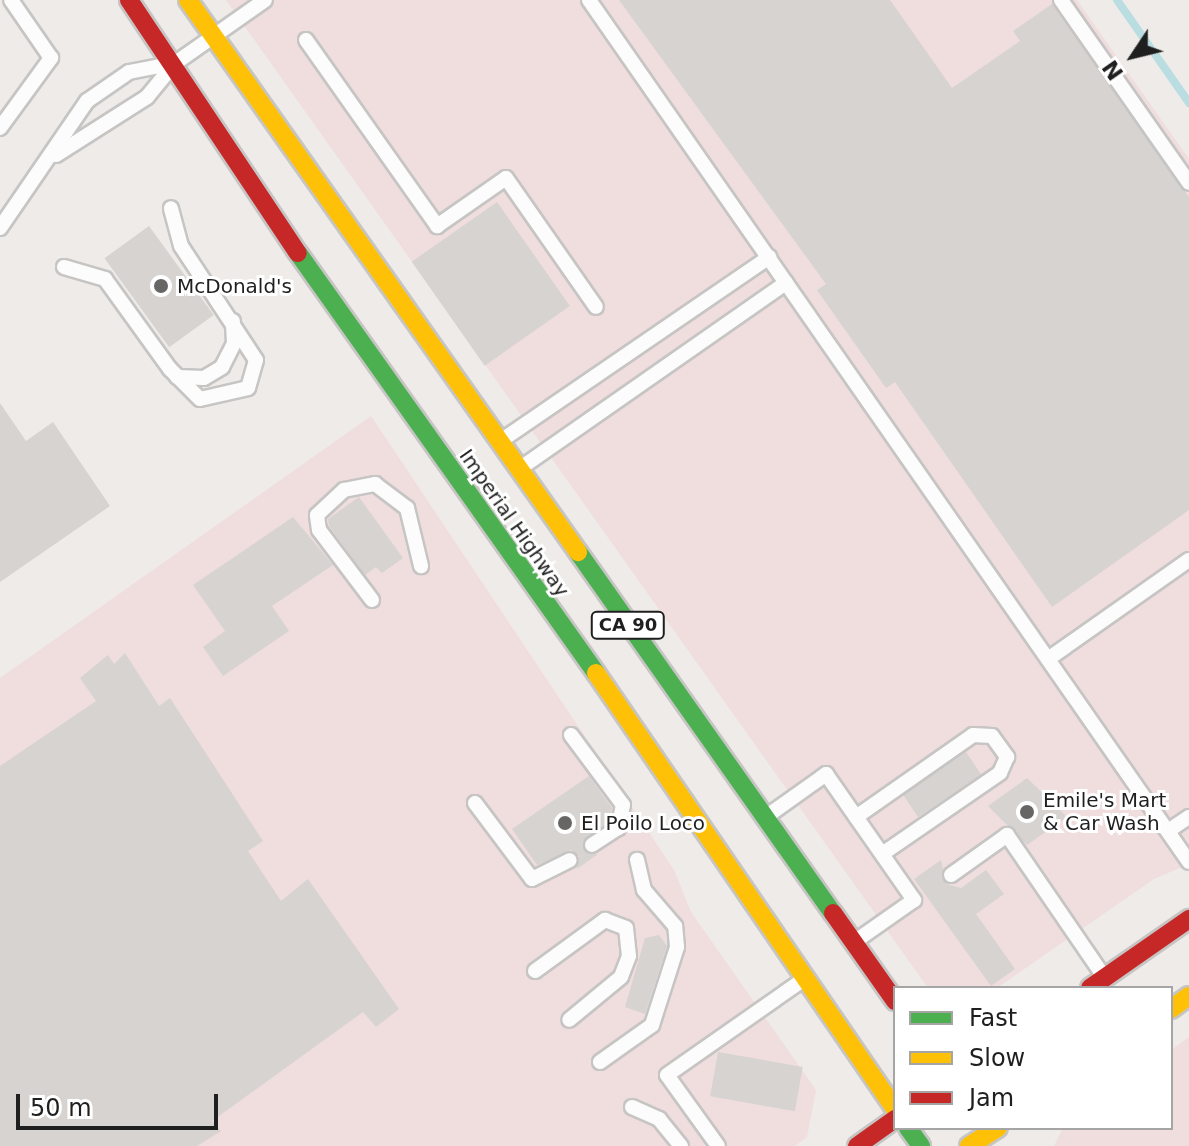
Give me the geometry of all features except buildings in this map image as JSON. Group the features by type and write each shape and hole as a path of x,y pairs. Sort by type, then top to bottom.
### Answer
{"main road":[{"name":"Imperial Highway","path":"129,0 351,332 810,974 893,1106"},
{"name":"Imperial Highway","path":"188,0 893,998"},
{"path":"351,332 394,354 475,468"},
{"path":"494,477 518,470"},
{"path":"1097,983 1189,919"},
{"path":"857,1146 893,1120"},
{"path":"969,1146 992,1134"}],"lane":[{"path":"0,128 51,58 11,0"},
{"path":"56,155 147,97 174,64 265,0"},
{"path":"589,0 1189,862"},
{"path":"1061,0 1189,183"},
{"path":"306,40 437,226 506,178 596,307"},
{"path":"0,228 56,155 87,101 129,72 174,64"},
{"path":"64,267 105,279 176,377 200,399 248,388 256,360 181,246 171,208"},
{"path":"499,443 769,257"},
{"path":"518,470 786,283"},
{"path":"176,377 204,378 222,367 234,343 233,321"},
{"path":"372,600 319,530 317,515 344,490 375,484 407,508 421,566"},
{"path":"1048,659 1189,560"},
{"path":"571,735 623,805 618,828 592,845"},
{"path":"856,817 973,735 992,736 1007,757 1000,773 882,854"},
{"path":"765,817 826,774 882,854 919,896 853,943"},
{"path":"475,803 532,879 570,860"},
{"path":"1168,831 1189,817"},
{"path":"951,875 1007,835 1097,983"},
{"path":"600,1062 652,1025 677,947 675,926 644,890 637,860"},
{"path":"535,971 605,920 626,928 629,956 621,977 569,1020"},
{"path":"718,1146 667,1075 810,974"},
{"path":"632,1107 659,1119 681,1146"}],"shaded area":[{"path":"226,0 1077,0 1189,159 1189,864 1154,879 1000,986 927,986"},
{"path":"371,416 674,870 691,912 816,1090 807,1137 795,1146 0,1146 0,678"},
{"path":"1189,1037 1189,1146 1054,1146 1062,1130 1173,1130 1173,1049"}],"waterway":[{"path":"1117,0 1189,103"}],"traffic: fast":[{"path":"298,253 596,673"},
{"path":"578,552 833,913"},
{"path":"909,1130 921,1146"}],"traffic: slow":[{"path":"188,0 578,552"},
{"path":"596,673 893,1106"},
{"path":"1173,1008 1189,996"},
{"path":"969,1146 995,1130"}],"traffic: jam":[{"path":"129,0 298,253"},
{"path":"833,913 893,998"},
{"path":"1093,986 1189,919"},
{"path":"857,1146 893,1120"}],"place":[{"name":"McDonald's","path":"161,286"},
{"name":"Emile's Mart & Car Wash","path":"1027,812"},
{"name":"El Poilo Loco","path":"565,823"}]}
